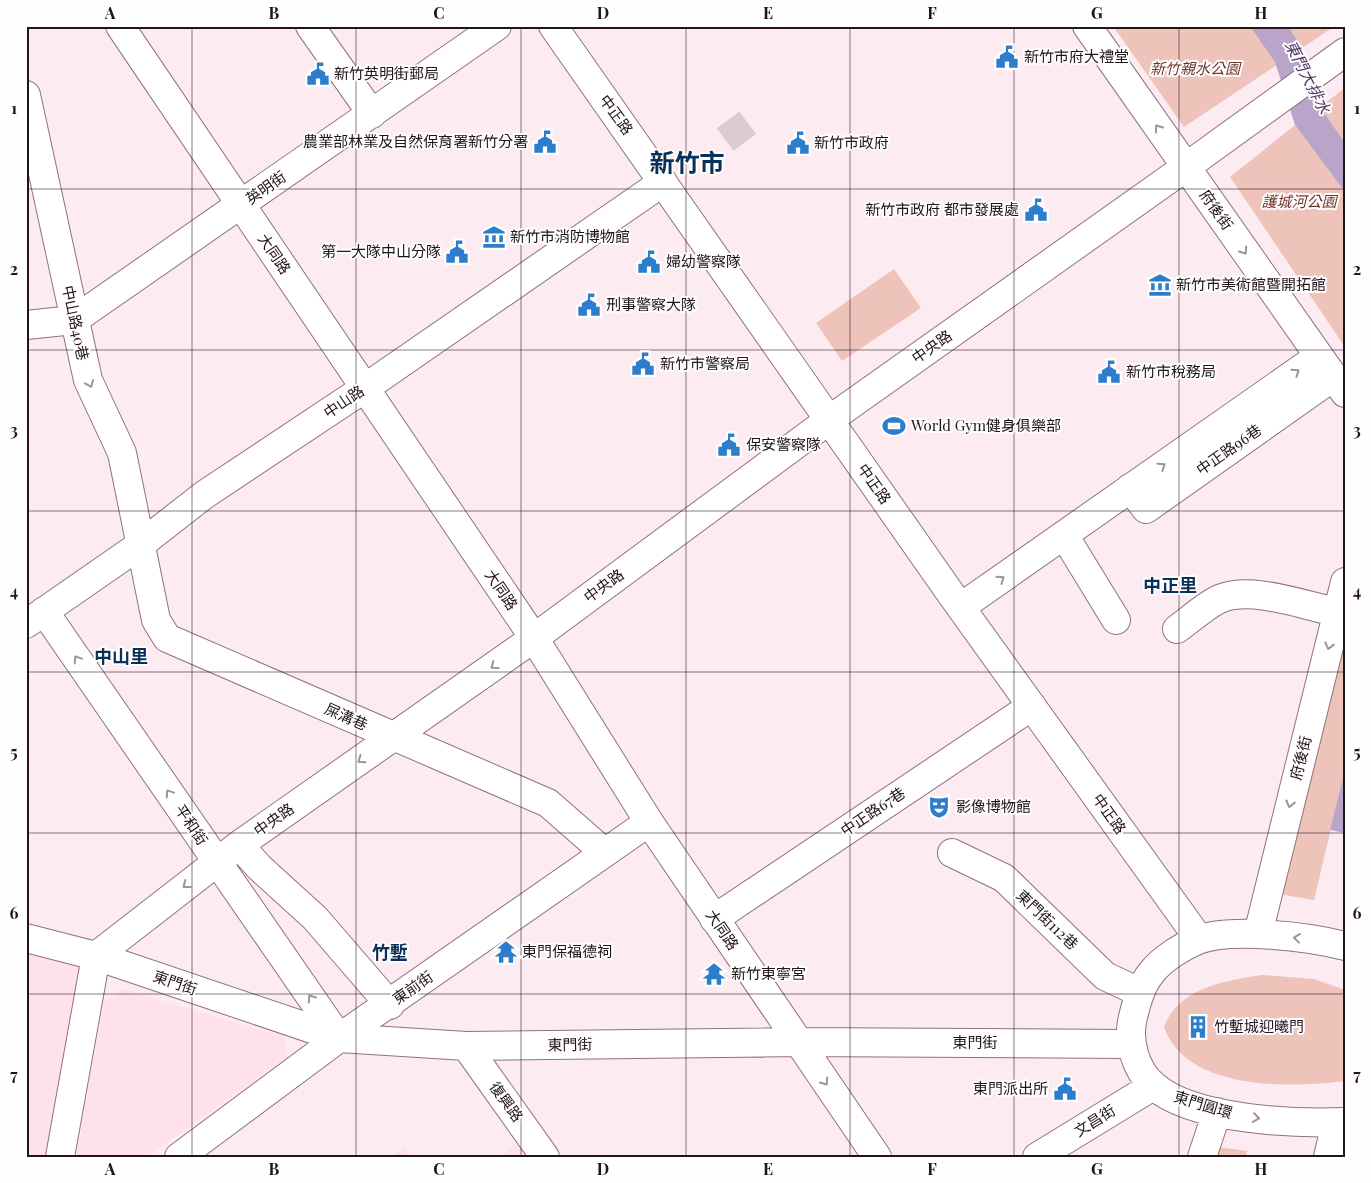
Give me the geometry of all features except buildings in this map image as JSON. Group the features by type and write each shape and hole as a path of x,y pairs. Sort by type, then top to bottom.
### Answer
{"street":[{"name":"大同路","path":"120,26 534,638 649,822 877,1157"},
{"path":"310,26 372,114"},
{"name":"英明街","path":"26,325 74,320 497,26"},
{"name":"中正路","path":"553,26 961,607 1199,939"},
{"name":"府後街","path":"1087,26 1332,376"},
{"name":"中央路","path":"96,956 239,845 534,638 829,420 1186,168 1335,59"},
{"name":"中山路40巷","path":"26,95 88,380 122,453 140,545"},
{"name":"中山路","path":"35,617 140,545 204,496 365,388 664,182"},
{"name":"中正路96巷","path":"961,607 1130,488 1332,376"},
{"path":"1064,535 1116,620"},
{"name":"屎溝巷","path":"140,545 156,620 166,638 548,803 604,852"},
{"name":"府後街","path":"1258,934 1345,582"},
{"path":"1177,629 1222,598 1243,595 1264,596 1337,612"},
{"name":"平和街","path":"35,617 216,862 339,1038"},
{"name":"中正路67巷","path":"714,919 1032,706"},
{"name":"東前街","path":"179,1157 339,1038 390,1005 649,822"},
{"path":"239,845 260,868 315,918 390,1005"},
{"name":"東門街112巷","path":"952,853 1004,878 1105,976 1139,992"},
{"name":"東門圓環","path":"1340,1122 1272,1121 1217,1112 1178,1101 1153,1086 1137,1063 1131,1044 1131,1026 1139,992 1152,971 1170,956 1199,939 1232,934 1258,934 1345,946"},
{"name":"東門街","path":"26,938 96,956 339,1038 466,1046 798,1042 1131,1044"},
{"path":"60,1157 96,956"},
{"name":"復興路","path":"466,1046 545,1157"},
{"name":"文昌街","path":"1038,1157 1153,1086"},
{"path":"1202,1157 1217,1112"},
{"path":"1328,1157 1340,1122"}],"shaded area":[{"path":"26,941 90,959 57,1157 26,1157"},
{"path":"123,989 284,1037 287,1057 147,1157 76,1157 104,1002"},
{"path":"516,1144 526,1157 499,1157"},
{"path":"404,1147 411,1157 390,1157"}],"green space":[{"name":"新竹親水公園","path":"1113,26 1335,26 1184,127"},
{"path":"1345,88 1345,143 1320,107"},
{"name":"護城河公園","path":"1295,125 1345,192 1345,347 1230,177"},
{"path":"894,269 921,308 842,361 816,323"},
{"path":"1345,623 1345,770 1314,900 1272,893"},
{"path":"1262,975 1314,979 1345,990 1345,1081 1297,1085 1242,1081 1216,1074 1194,1063 1176,1048 1164,1027 1180,1003 1205,988 1233,980"},
{"path":"1210,1146 1247,1151 1246,1157 1207,1157"}],"water":[{"name":"東門大排水","path":"1250,26 1288,26 1300,45 1320,107 1345,143 1345,192 1295,125 1275,62"},
{"path":"1345,770 1345,833 1330,830"}],"tunnel":[{"path":"728,120 749,148"}],"place":[{"name":"新竹市府大禮堂","path":"1007,57"},
{"name":"新竹英明街郵局","path":"318,74"},
{"name":"農業部林業及自然保育署新竹分署","path":"545,142"},
{"name":"新竹市政府","path":"798,143"},
{"name":"新竹市政府 都市發展處","path":"1036,210"},
{"name":"新竹市消防博物館","path":"494,237"},
{"name":"第一大隊中山分隊","path":"457,252"},
{"name":"婦幼警察隊","path":"649,262"},
{"name":"新竹市美術館暨開拓館","path":"1160,285"},
{"name":"刑事警察大隊","path":"589,305"},
{"name":"新竹市警察局","path":"643,364"},
{"name":"新竹市稅務局","path":"1109,372"},
{"name":"World Gym健身俱樂部","path":"894,426"},
{"name":"保安警察隊","path":"729,445"},
{"name":"影像博物館","path":"939,807"},
{"name":"東門保福德祠","path":"506,952"},
{"name":"新竹東寧宮","path":"714,974"},
{"name":"竹塹城迎曦門","path":"1198,1027"},
{"name":"東門派出所","path":"1065,1089"}],"district":[{"name":"新竹市","path":"687,163"},
{"name":"中正里","path":"1170,586"},
{"name":"中山里","path":"121,657"},
{"name":"竹塹","path":"390,953"}]}
